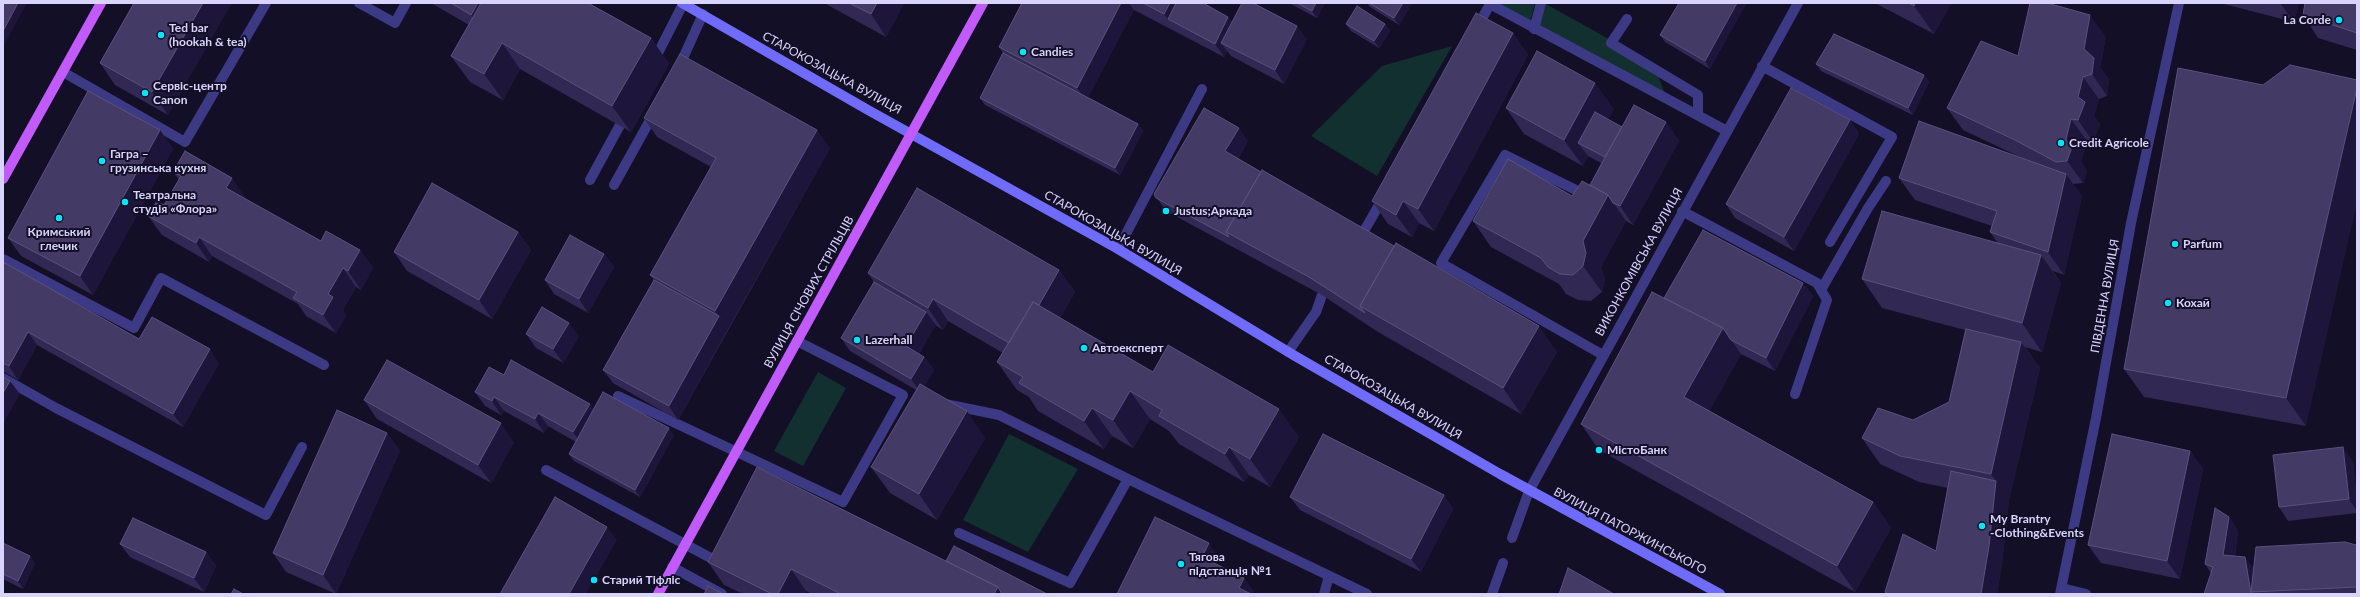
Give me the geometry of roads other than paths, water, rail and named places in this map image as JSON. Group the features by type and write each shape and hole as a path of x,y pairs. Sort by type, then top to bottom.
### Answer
{"main road":[{"path":"3,179 101,3"},
{"name":"ВУЛИЦЯ СІЧОВИХ СТРІЛЬЦІВ","path":"658,594 983,3"}],"street":[{"path":"63,72 186,142 266,3"},
{"path":"359,3 395,23 406,3"},
{"path":"1534,29 1541,3"},
{"name":"ВИКОНКОМІВСЬКА ВУЛИЦЯ","path":"1512,538 1529,491 1798,3"},
{"name":"ПІВДЕННА ВУЛИЦЯ","path":"2061,591 2096,418 2131,224 2179,3"},
{"path":"656,57 687,4"},
{"name":"СТАРОКОЗАЦЬКА ВУЛИЦЯ","path":"687,4 868,110 912,133 1118,249 1288,352 1529,491"},
{"path":"1470,39 1490,4 1655,94 1727,130"},
{"path":"674,77 702,14"},
{"path":"1627,19 1611,44 1698,95 1698,115"},
{"path":"1762,66 1892,137 1830,242"},
{"path":"1118,249 1202,89"},
{"path":"614,185 659,104"},
{"path":"590,180 620,126"},
{"path":"1584,194 1505,155 1441,263 1603,355"},
{"path":"1821,290 1868,208 1886,181"},
{"path":"1360,238 1388,188"},
{"path":"1682,212 1817,283 1827,300 1795,394"},
{"path":"3,259 134,328 161,278 324,365"},
{"path":"1288,352 1316,312 1322,295"},
{"path":"618,396 735,453 843,502 903,395 797,341"},
{"path":"3,378 56,408 266,515 302,447"},
{"path":"933,401 999,415 1367,594"},
{"path":"546,470 732,569"},
{"path":"959,533 1070,583 1128,479"},
{"name":"ВУЛИЦЯ ПАТОРЖИНСЬКОГО","path":"1529,491 1720,594"},
{"path":"1492,594 1503,563"},
{"path":"672,567 722,594"},
{"path":"1324,594 1329,576"},
{"path":"2061,591 2086,594"}],"place":[{"name":"La Corde","path":"2339,20"},
{"name":"Ted bar (hookah & tea)","path":"161,35"},
{"name":"Candies","path":"1023,52"},
{"name":"Сервіс-центр Canon","path":"145,93"},
{"name":"Credit Agricole","path":"2061,143"},
{"name":"Гагра – грузинська кухня","path":"102,161"},
{"name":"Театральна студія «Флора»","path":"125,202"},
{"name":"Justus;Аркада","path":"1166,211"},
{"name":"Кримський глечик","path":"59,218"},
{"name":"Parfum","path":"2175,244"},
{"name":"Кохай","path":"2168,303"},
{"name":"Lazerhall","path":"857,340"},
{"name":"Автоексперт","path":"1084,348"},
{"name":"МістоБанк","path":"1599,450"},
{"name":"My Brantry -Clothing&Events","path":"1982,526"},
{"name":"Тягова підстанція №1","path":"1181,564"},
{"name":"Старий Тіфліс","path":"594,580"}]}
